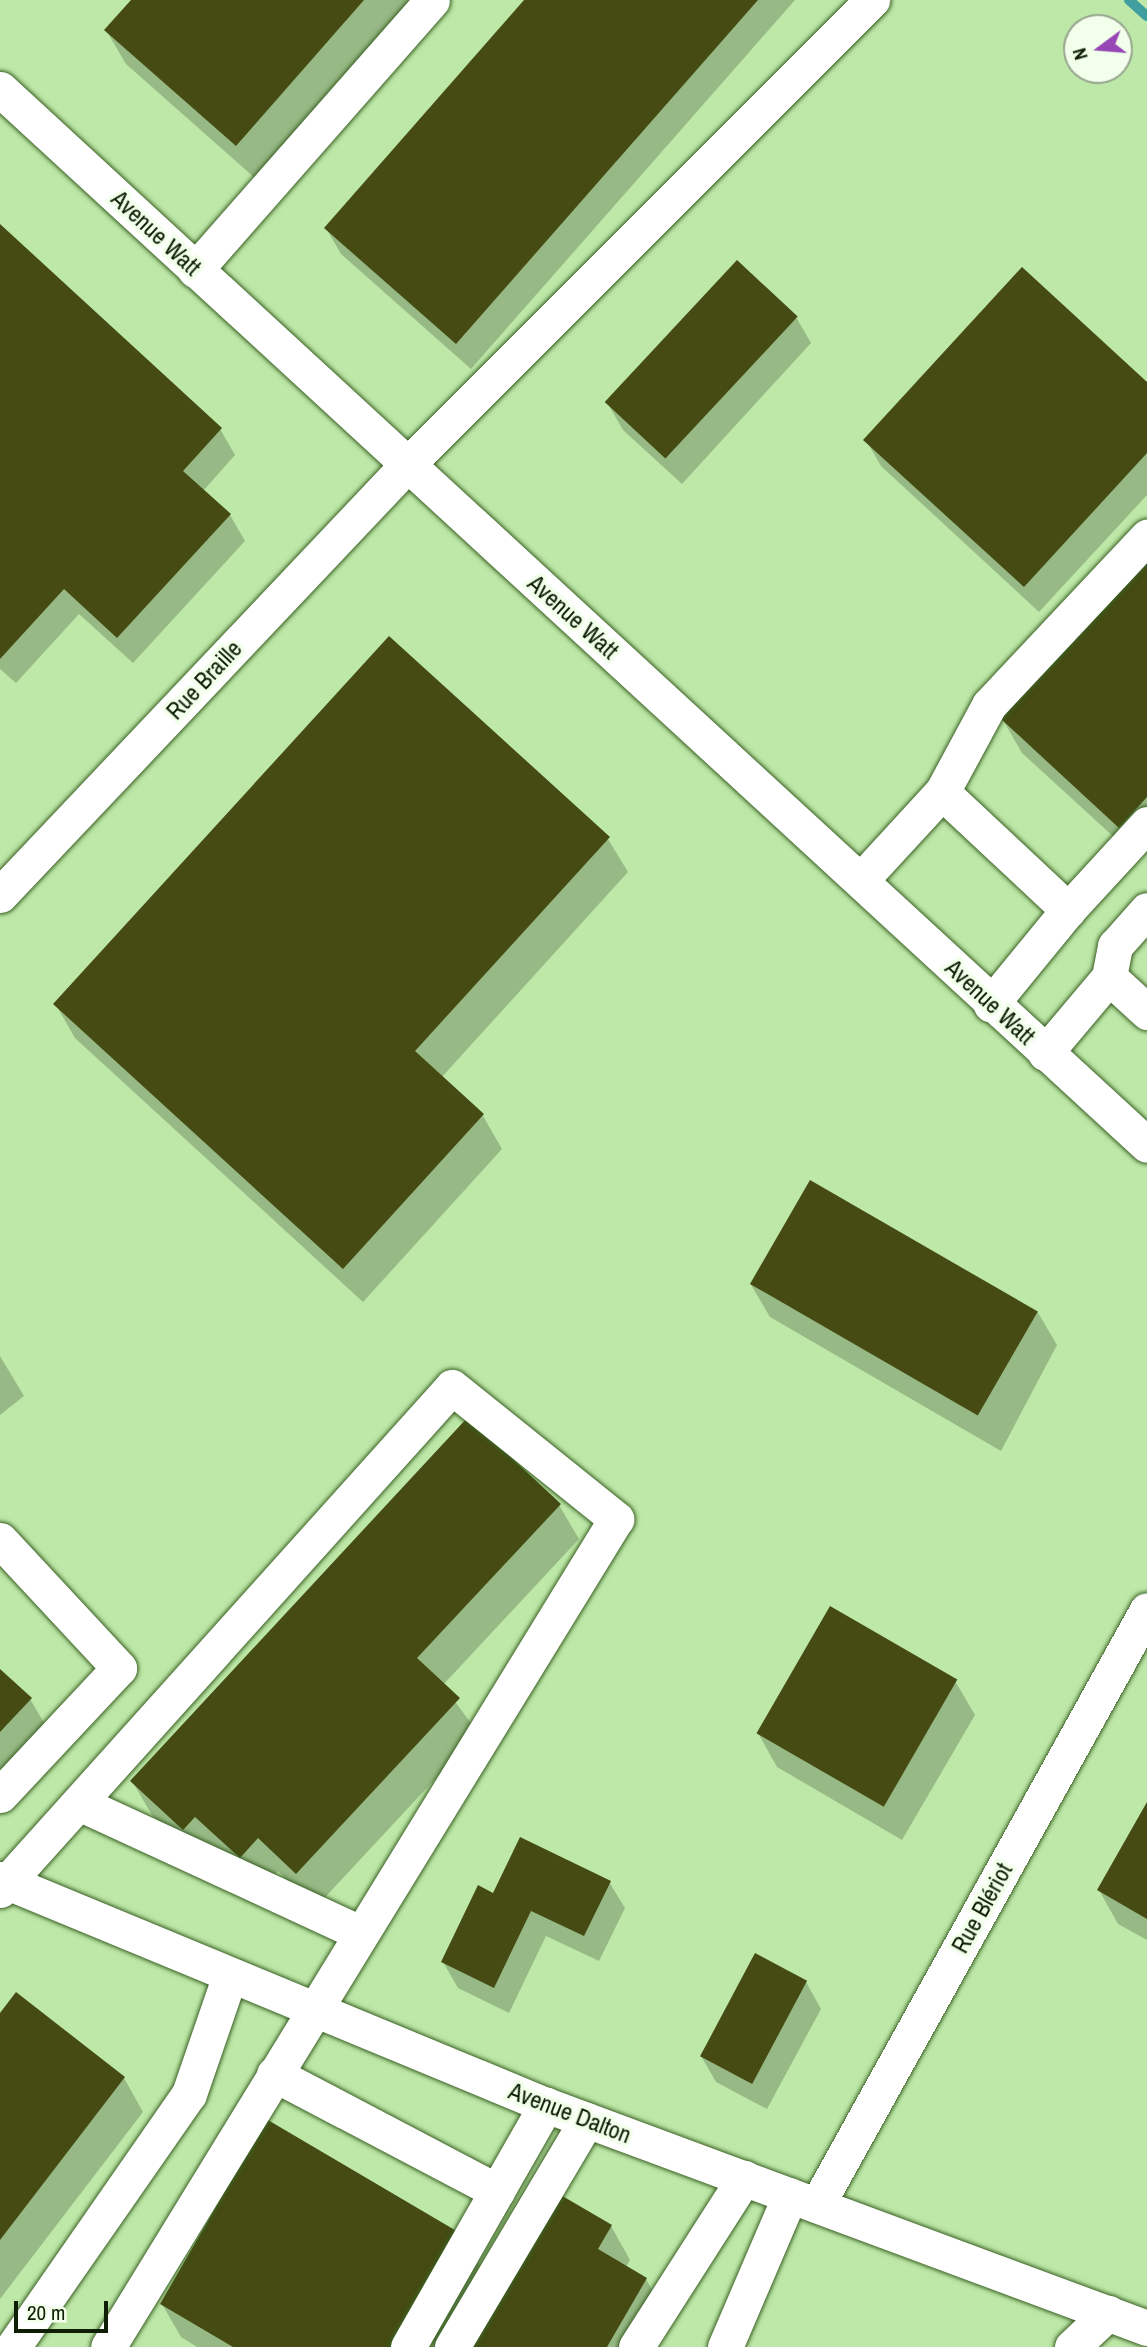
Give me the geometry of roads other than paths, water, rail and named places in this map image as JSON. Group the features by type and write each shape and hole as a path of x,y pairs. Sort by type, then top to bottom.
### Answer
{"street":[{"path":"195,270 432,0"},
{"name":"Rue Braille","path":"0,895 407,465 872,0"},
{"name":"Avenue Watt","path":"0,89 1147,1145"},
{"path":"861,880 942,792 989,705 1147,537"},
{"path":"942,792 1069,910"},
{"path":"991,1004 1069,910 1147,824"},
{"path":"1045,1053 1109,977 1115,946 1147,910"},
{"path":"1109,977 1147,1012"},
{"path":"2,1884 79,1803 452,1387 616,1519 108,2347"},
{"path":"0,1540 119,1668 0,1795"},
{"name":"Rue Blériot","path":"725,2347 803,2200 1147,1610"},
{"path":"79,1803 360,1933"},
{"name":"Avenue Dalton","path":"2,1884 546,2105 1147,2328"},
{"path":"13,2347 189,2094 229,1978"},
{"path":"274,2074 497,2191"},
{"path":"408,2347 546,2105"},
{"path":"452,2347 587,2120"},
{"path":"636,2347 744,2178"},
{"path":"1072,2347 1108,2313"}],"waterway":[{"path":"1129,0 1147,16"}]}
